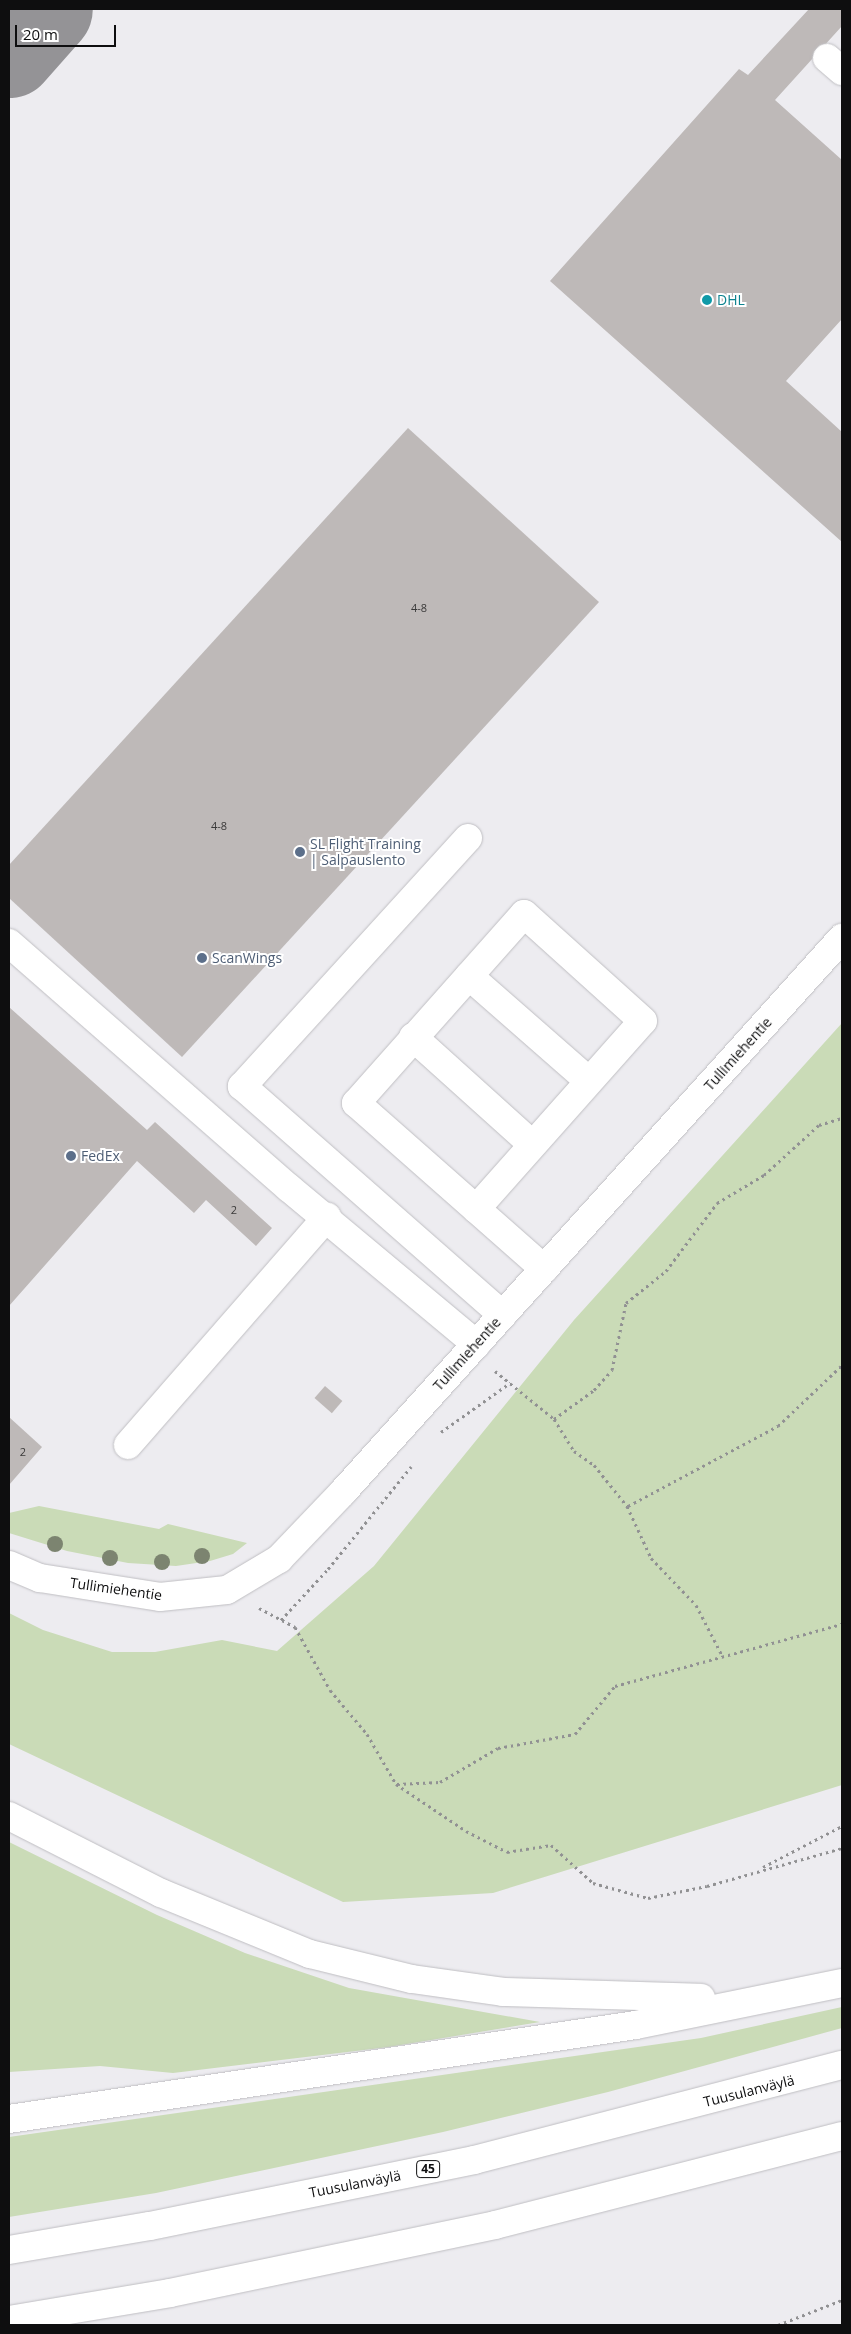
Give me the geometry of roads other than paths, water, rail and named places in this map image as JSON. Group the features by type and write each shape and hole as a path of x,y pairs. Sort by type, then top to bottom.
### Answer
{"main road":[{"path":"468,838 242,1086 503,1314"},
{"path":"476,1209 643,1021 524,914 356,1103 476,1209 544,1269"},
{"name":"Tullimiehentie","path":"9,1565 40,1578 160,1597 227,1590 279,1559 544,1269 842,938"},
{"path":"9,943 289,1188 327,1217 476,1344"},
{"path":"468,976 589,1081"},
{"path":"413,1037 532,1144"},
{"path":"128,1445 327,1217"},
{"path":"9,1816 161,1893 302,1950 412,1979 503,1992 677,2000 807,1990"},
{"path":"9,2119 636,2025 842,1982"},
{"name":"Tuusulanväylä","path":"9,2250 150,2226 474,2160 842,2065"},
{"path":"9,2320 170,2293 496,2225 842,2136"},
{"path":"78,2325 170,2293"}],"place":[{"name":"DHL","path":"707,300"},
{"name":"SL Flight Training | Salpauslento","path":"300,852"},
{"name":"ScanWings","path":"202,958"},
{"name":"FedEx","path":"71,1156"}]}
